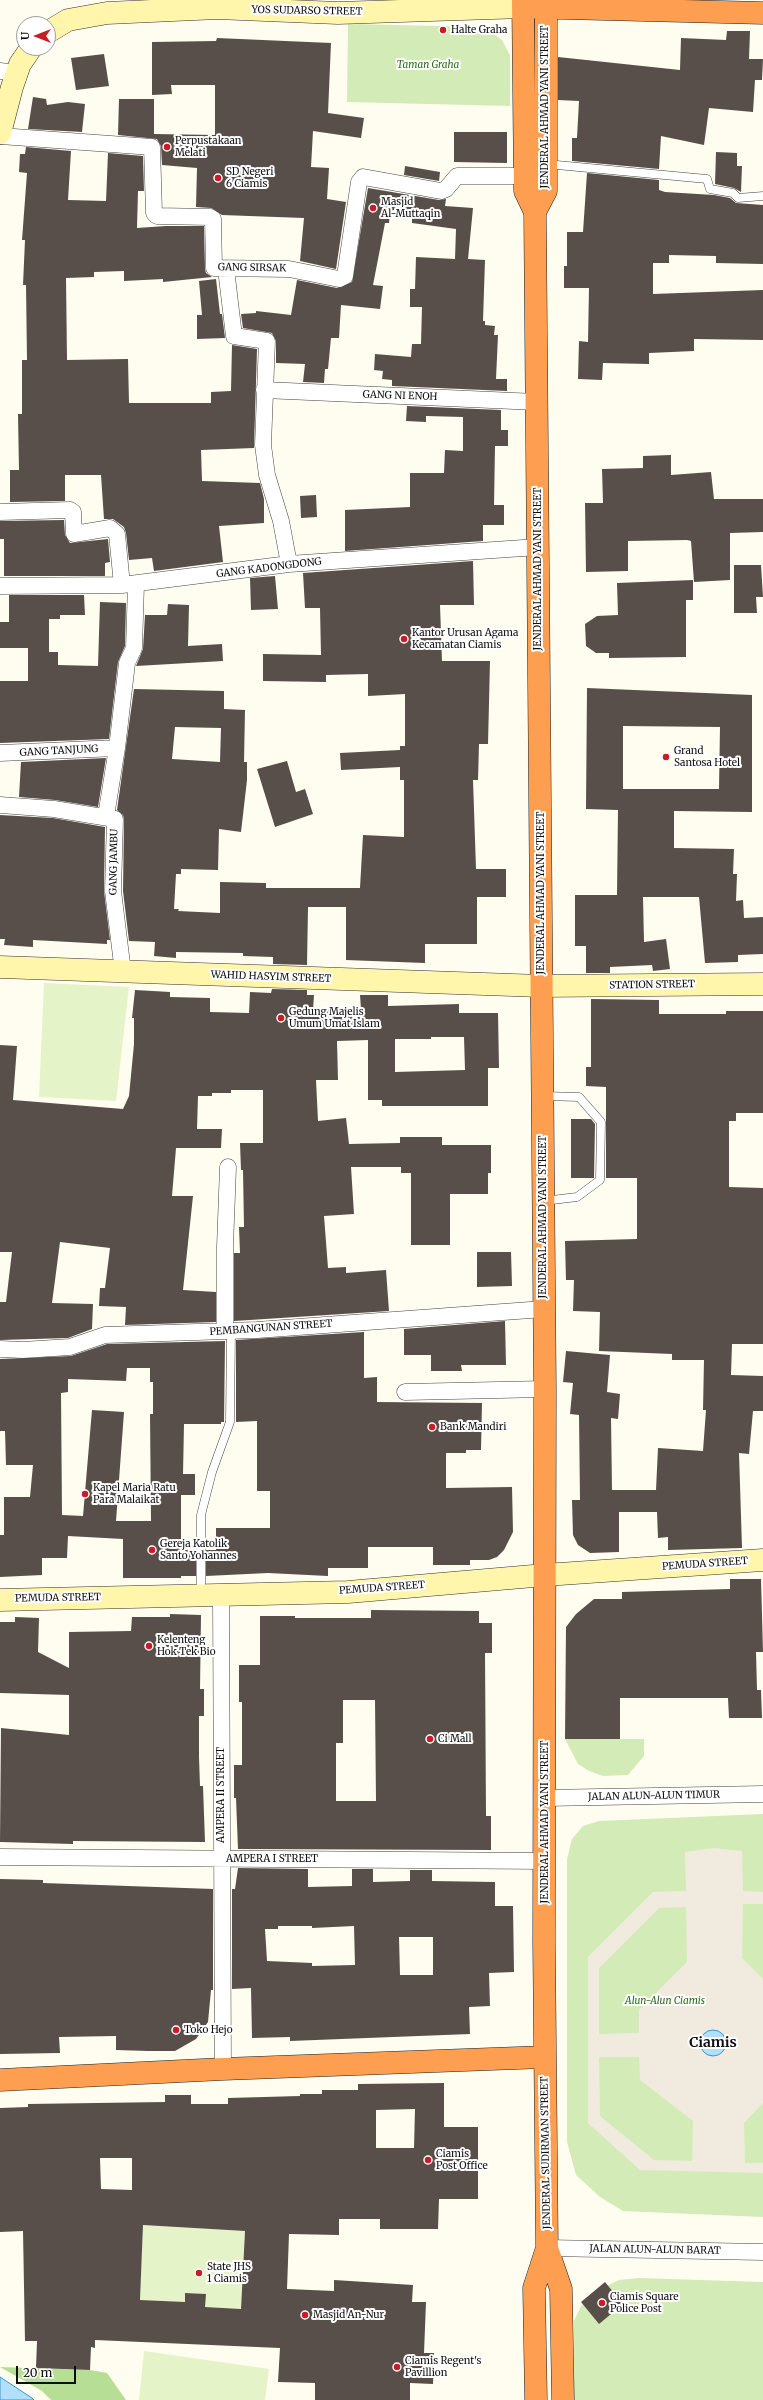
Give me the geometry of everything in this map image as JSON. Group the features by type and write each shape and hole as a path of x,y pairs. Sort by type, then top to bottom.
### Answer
{"highway":[{"path":"523,4 546,3 695,6 763,13"},
{"name":"JENDERAL AHMAD YANI STREET","path":"535,212 546,191 546,3"},
{"name":"JENDERAL AHMAD YANI STREET","path":"523,4 525,191 535,212 545,1389 545,2057"},
{"path":"0,2080 223,2069 545,2057"},
{"name":"JENDERAL SUDIRMAN STREET","path":"536,2400 534,2288 547,2248 545,2057"},
{"name":"JENDERAL SUDIRMAN STREET","path":"547,2248 561,2288 563,2400"}],"street":[{"name":"YOS SUDARSO STREET","path":"56,27 68,20 107,14 218,4 338,13 523,4"},
{"path":"0,135 5,109 9,72 24,56"},
{"name":"GANG SIRSAK","path":"0,135 152,147 154,213 158,216 210,217 213,219 212,264 214,268 226,269 289,269 343,278 345,276 359,182 363,177 442,191 456,176 525,176"},
{"path":"226,269 234,336 267,341 263,445 267,475 281,521 289,564"},
{"name":"GANG NI ENOH","path":"264,390 537,402"},
{"path":"0,512 70,510 73,512 74,534 110,528 117,534 129,585 134,648 127,663 117,748 106,816"},
{"name":"GANG KADONGDONG","path":"0,586 129,585 289,564 538,546"},
{"name":"GANG TANJUNG","path":"0,754 117,748"},
{"name":"GANG JAMBU","path":"0,805 113,817 115,821 113,892 123,972"},
{"name":"WAHID HASYIM STREET","path":"0,967 541,986"},
{"name":"STATION STREET","path":"541,986 763,984"},
{"path":"228,1167 225,1247 228,1331"},
{"name":"PEMBANGUNAN STREET","path":"0,1348 24,1350 70,1347 105,1336 228,1331 544,1309"},
{"path":"405,1392 545,1389"},
{"name":"PEMUDA STREET","path":"0,1600 348,1592 545,1575 763,1560"},
{"name":"AMPERA II STREET","path":"211,1594 221,1858 223,2069"},
{"name":"JALAN ALUN-ALUN TIMUR","path":"545,1798 763,1794"},
{"name":"AMPERA I STREET","path":"0,1857 545,1861"},
{"name":"JALAN ALUN-ALUN BARAT","path":"547,2248 763,2252"}],"lane":[{"path":"546,164 707,179 710,189 734,193 738,198 763,196"},
{"path":"542,1096 579,1097 601,1122 600,1180 577,1197 543,1201"},
{"path":"211,1594 201,1515 212,1472 230,1422 228,1331"}],"green space":[{"name":"Taman Graha","path":"348,24 485,27 502,40 510,55 510,106 347,102"},
{"path":"44,983 129,987 116,1101 39,1097"},
{"path":"565,1739 644,1739 644,1756 628,1775 603,1776 589,1771 578,1764"},
{"name":"Alun-Alun Ciamis","path":"763,1814 763,2217 623,2211 600,2197 576,2175 567,2142 567,1859 572,1839 583,1826 599,1821"},
{"path":"143,2225 245,2231 241,2309 205,2307 205,2294 185,2293 185,2302 140,2300"},
{"path":"639,2278 763,2282 763,2400 574,2400 574,2321 581,2306 596,2291 619,2280"},
{"path":"144,2351 269,2369 265,2400 139,2400"},
{"path":"0,2367 90,2370 107,2373 126,2400 51,2400 42,2391"}],"shaded area":[{"path":"714,1848 742,1851 743,1891 763,1892 763,1904 743,1904 742,1958 763,1979 763,2103 744,2123 745,2163 763,2163 763,2173 640,2170 588,2123 588,1957 653,1892 686,1891 685,1852","holes":["686,1907 687,1962 639,2010 639,2033 599,2034 599,1968 659,1908","706,2032 722,2033 726,2044 701,2039","599,2057 639,2057 640,2080 693,2121 692,2161 654,2160 600,2116"]}],"water":[{"path":"713,2030 722,2034 726,2043 722,2052 713,2056 704,2052 700,2043 704,2034"},
{"path":"0,2377 32,2398 34,2400 0,2400"}],"building":[{"path":"727,31 750,31 749,59 763,59 762,80 755,80 753,112 709,108 704,145 661,136 659,169 572,161 572,138 577,138 579,101 558,100 558,57 680,70 681,38 726,40"},
{"path":"217,38 331,43 328,113 364,118 361,138 313,131 311,167 329,168 327,199 346,202 336,269 300,261 304,218 222,215 211,208 196,207 197,168 162,165 161,146 157,139 118,135 119,99 154,99 154,134 215,135 215,85 171,85 172,94 152,95 152,42 216,41"},
{"path":"104,54 109,86 76,90 71,58"},
{"path":"33,97 46,99 47,105 68,102 85,104 82,132 28,129"},
{"path":"454,132 507,132 507,163 454,162"},
{"path":"26,147 71,151 68,200 106,201 108,153 143,156 144,191 138,191 137,228 204,226 205,269 206,273 212,277 163,282 163,279 124,281 124,271 94,272 94,277 66,278 67,360 128,359 129,403 211,403 211,392 231,391 232,345 257,349 254,448 201,450 202,481 260,483 264,499 264,523 219,526 223,562 154,571 152,558 129,560 124,527 113,519 104,519 101,475 65,475 65,501 10,502 10,470 19,470 18,414 22,414 22,360 27,360 26,285 23,285 25,240 22,240 27,173 19,172 20,154 25,154"},
{"path":"716,152 737,153 737,166 742,166 741,192 734,188 715,184"},
{"path":"405,166 440,172 439,181 404,175"},
{"path":"587,173 659,180 659,190 665,192 714,195 730,198 736,203 763,205 763,264 716,263 716,256 669,255 669,263 653,263 653,294 763,290 763,340 694,339 694,351 649,353 649,364 603,363 602,380 578,379 579,341 588,342 589,288 564,288 564,266 567,266 567,232 583,232"},
{"path":"368,188 439,200 446,199 445,206 473,208 468,259 485,260 483,321 485,321 485,325 495,326 494,335 498,335 496,379 507,379 507,391 392,386 392,380 382,379 383,371 374,370 375,354 411,357 412,344 421,344 422,307 410,307 410,289 415,289 416,257 455,259 456,229 412,223 412,211 390,210 389,223 385,223 373,285 383,286 380,309 341,305 339,338 331,338 328,369 325,369 324,383 303,382 305,364 276,363 276,341 272,333 243,328 241,314 256,313 256,311 291,315 297,280 337,288 352,282"},
{"path":"216,279 220,314 222,314 225,338 197,339 197,315 202,315 199,281"},
{"path":"407,406 501,410 501,430 508,430 508,446 495,446 494,505 504,505 504,525 483,525 483,541 345,551 345,510 410,507 410,473 444,473 445,450 463,451 463,417 426,416 426,422 406,421"},
{"path":"671,455 671,475 711,472 714,499 763,499 763,532 730,533 730,580 694,582 691,541 687,540 628,541 628,571 586,572 585,503 603,503 602,469 643,468 643,456"},
{"path":"316,495 317,517 301,518 300,496"},
{"path":"64,520 65,535 70,543 108,539 110,562 105,563 105,576 4,576 4,539 0,539 0,521"},
{"path":"473,561 474,605 440,605 442,661 490,661 488,744 479,744 478,780 473,780 476,869 506,869 506,897 477,897 477,944 425,944 425,963 346,960 346,907 308,907 307,965 273,964 273,957 243,956 243,953 176,952 176,958 154,956 155,942 129,941 123,891 124,819 123,815 117,810 134,689 224,691 224,709 245,710 244,762 247,762 247,780 241,832 219,829 218,870 181,869 181,874 176,874 174,909 179,909 178,911 220,913 220,882 266,883 266,888 360,888 363,835 404,837 404,780 400,780 400,767 341,770 340,753 400,750 400,746 405,746 405,694 368,696 368,674 326,675 326,682 263,681 263,654 321,655 320,608 305,608 303,573","holes":["175,727 221,728 220,762 172,759"]},
{"path":"734,565 761,565 763,597 756,597 757,613 734,613"},
{"path":"275,576 278,609 251,610 250,578"},
{"path":"693,580 693,600 686,600 686,657 609,658 609,653 596,653 586,646 585,624 597,616 618,615 617,583"},
{"path":"9,595 84,595 85,615 60,615 60,619 49,619 49,652 58,652 58,665 98,666 100,602 126,603 125,646 118,662 109,739 0,743 0,681 28,681 28,648 0,648 0,622 9,622"},
{"path":"168,604 189,605 188,646 222,644 223,661 136,666 143,649 145,615 167,615"},
{"path":"587,688 752,695 752,812 674,811 674,848 734,849 733,874 737,874 736,901 743,900 744,918 763,917 763,954 738,955 738,962 705,963 699,897 643,897 644,942 666,939 670,969 653,971 652,965 610,967 610,973 586,973 586,946 575,946 575,895 617,895 618,810 586,809","holes":["623,726 720,727 719,789 623,789"]},
{"path":"106,758 98,807 55,800 19,797 21,762"},
{"path":"287,761 296,792 305,789 313,814 275,827 257,769"},
{"path":"0,815 53,818 105,827 104,891 110,940 107,940 107,944 33,940 33,947 4,945 5,939 0,939"},
{"path":"272,989 307,990 307,995 314,995 313,1010 361,1009 360,995 388,995 388,1006 459,1004 459,1013 498,1013 499,1068 488,1068 488,1106 382,1106 382,1100 368,1100 368,1040 337,1041 338,1080 316,1080 318,1121 346,1118 349,1144 400,1143 400,1137 442,1137 442,1145 491,1145 491,1173 488,1173 488,1194 450,1194 450,1245 411,1245 411,1173 401,1173 401,1167 351,1167 354,1214 324,1216 328,1268 346,1267 346,1273 386,1270 389,1311 234,1321 234,1253 240,1253 239,1227 244,1227 243,1170 241,1170 240,1143 263,1143 263,1090 231,1090 231,1093 212,1093 212,1096 198,1096 197,1129 222,1129 221,1148 176,1148 172,1196 193,1196 183,1290 216,1292 216,1322 125,1325 126,1307 99,1306 100,1288 105,1288 110,1248 60,1242 52,1303 93,1304 92,1329 68,1338 0,1340 0,1302 6,1302 12,1252 0,1252 0,1045 17,1046 13,1100 123,1109 129,1096 134,1044 134,1018 132,1018 135,990 170,992 170,997 210,998 210,1012 249,1013 250,992 271,993","holes":["464,1037 465,1070 395,1072 395,1039"]},
{"path":"591,999 659,1000 659,1014 726,1014 726,1011 763,1011 763,1113 736,1113 736,1121 729,1121 729,1187 763,1188 763,1344 732,1344 731,1375 763,1376 763,1411 753,1411 749,1454 739,1453 742,1548 668,1550 668,1537 658,1538 657,1512 619,1512 619,1552 590,1553 578,1545 573,1535 572,1500 580,1500 579,1415 570,1414 573,1383 563,1382 566,1351 610,1355 607,1392 620,1394 618,1419 611,1418 612,1490 656,1490 658,1448 703,1451 706,1410 703,1410 704,1360 672,1360 672,1354 599,1351 600,1312 573,1311 574,1280 566,1280 565,1241 637,1239 637,1178 606,1178 606,1087 586,1086 586,1067 591,1067"},
{"path":"571,1119 591,1119 595,1124 594,1178 571,1178"},
{"path":"477,1252 511,1252 512,1286 477,1287"},
{"path":"505,1321 506,1365 461,1365 462,1371 431,1371 431,1355 404,1355 404,1329"},
{"path":"364,1332 364,1378 377,1377 377,1402 482,1403 481,1450 466,1450 466,1453 446,1453 446,1488 512,1487 513,1532 504,1550 497,1557 489,1560 470,1560 470,1565 433,1565 433,1547 368,1547 368,1568 328,1568 328,1576 268,1573 206,1576 206,1550 216,1550 216,1528 270,1528 270,1491 257,1491 257,1421 236,1422 236,1340"},
{"path":"225,1341 224,1422 221,1422 221,1424 184,1424 183,1474 195,1474 195,1495 181,1495 181,1550 196,1550 196,1576 181,1576 181,1578 123,1578 123,1539 68,1536 67,1558 42,1558 42,1575 0,1577 0,1535 4,1535 4,1497 30,1497 33,1465 6,1465 5,1431 0,1431 0,1359 71,1356 107,1344","holes":["127,1368 150,1368 150,1382 153,1382 153,1414 150,1414 151,1521 116,1521 124,1412 92,1410 83,1516 62,1515 61,1393 68,1392 68,1379 126,1381"]},
{"path":"730,1579 761,1579 763,1652 756,1652 757,1690 761,1690 762,1718 729,1718 728,1698 620,1698 620,1739 565,1739 566,1627 576,1614 594,1599 622,1599 622,1592 730,1589"},
{"path":"371,1610 479,1611 479,1623 492,1623 492,1653 485,1653 486,1816 491,1816 491,1850 238,1849 236,1798 234,1798 234,1765 242,1765 242,1702 239,1702 239,1665 260,1665 260,1616 295,1616 295,1618 371,1618","holes":["343,1700 375,1700 376,1801 336,1801 336,1743 343,1743"]},
{"path":"170,1614 201,1615 200,1689 204,1689 204,1716 199,1716 199,1757 200,1786 203,1786 205,1842 73,1841 73,1844 0,1842 1,1728 69,1735 69,1695 0,1693 0,1622 15,1622 15,1617 39,1618 38,1652 69,1668 69,1632 131,1631 132,1617 170,1617"},
{"path":"238,1868 308,1869 308,1887 352,1886 352,1869 373,1869 373,1882 410,1881 410,1870 432,1870 432,1881 495,1882 495,1906 513,1906 514,1972 489,1973 490,2006 469,2007 470,2034 290,2041 290,2037 252,2038 251,1988 232,1989 232,1889 235,1889","holes":["278,1926 312,1926 312,1928 354,1926 355,1965 312,1966 312,1963 267,1961 265,1929 278,1929","399,1937 433,1937 433,1975 400,1975"]},
{"path":"0,1879 43,1880 43,1883 213,1889 213,1990 211,1990 208,2022 196,2039 175,2051 148,2051 116,2050 116,2036 59,2037 60,2053 0,2054"},
{"path":"444,2083 444,2127 478,2127 478,2199 439,2199 438,2229 380,2229 380,2219 339,2219 339,2235 289,2234 287,2289 334,2291 334,2280 413,2285 412,2302 426,2302 424,2353 434,2353 433,2384 410,2383 410,2400 315,2400 315,2383 278,2382 280,2348 95,2340 95,2348 91,2347 90,2370 36,2368 37,2341 25,2341 23,2231 0,2232 0,2108 28,2107 28,2104 165,2102 165,2095 191,2095 191,2104 228,2104 228,2098 300,2096 300,2094 322,2094 322,2090 358,2090 358,2084","holes":["415,2109 414,2148 376,2148 376,2110","100,2158 132,2158 132,2190 101,2189","143,2225 245,2231 241,2309 205,2307 206,2294 185,2293 185,2302 140,2300"]},
{"name":"Ciamis Square Police Post","path":"605,2282 623,2304 599,2324 581,2302"}],"place":[{"name":"Halte Graha","path":"443,30"},
{"name":"Perpustakaan Melati","path":"167,147"},
{"name":"SD Negeri 6 Ciamis","path":"218,178"},
{"name":"Masjid Al-Muttaqin","path":"373,208"},
{"name":"Kantor Urusan Agama Kecamatan Ciamis","path":"404,639"},
{"name":"Grand Santosa Hotel","path":"666,757"},
{"name":"Gedung Majelis Umum Umat Islam","path":"281,1018"},
{"name":"Bank Mandiri","path":"432,1427"},
{"name":"Kapel Maria Ratu Para Malaikat","path":"85,1494"},
{"name":"Gereja Katolik Santo Yohannes","path":"152,1550"},
{"name":"Kelenteng Hok Tek Bio","path":"149,1646"},
{"name":"Ci Mall","path":"430,1739"},
{"name":"Toko Hejo","path":"176,2030"},
{"name":"Ciamis Post Office","path":"428,2160"},
{"name":"State JHS 1 Ciamis","path":"199,2273"},
{"name":"Ciamis Square Police Post","path":"602,2303"},
{"name":"Masjid An-Nur","path":"305,2315"},
{"name":"Ciamis Regent's Pavillion","path":"397,2367"}],"district":[{"name":"Ciamis","path":"713,2043"}]}
